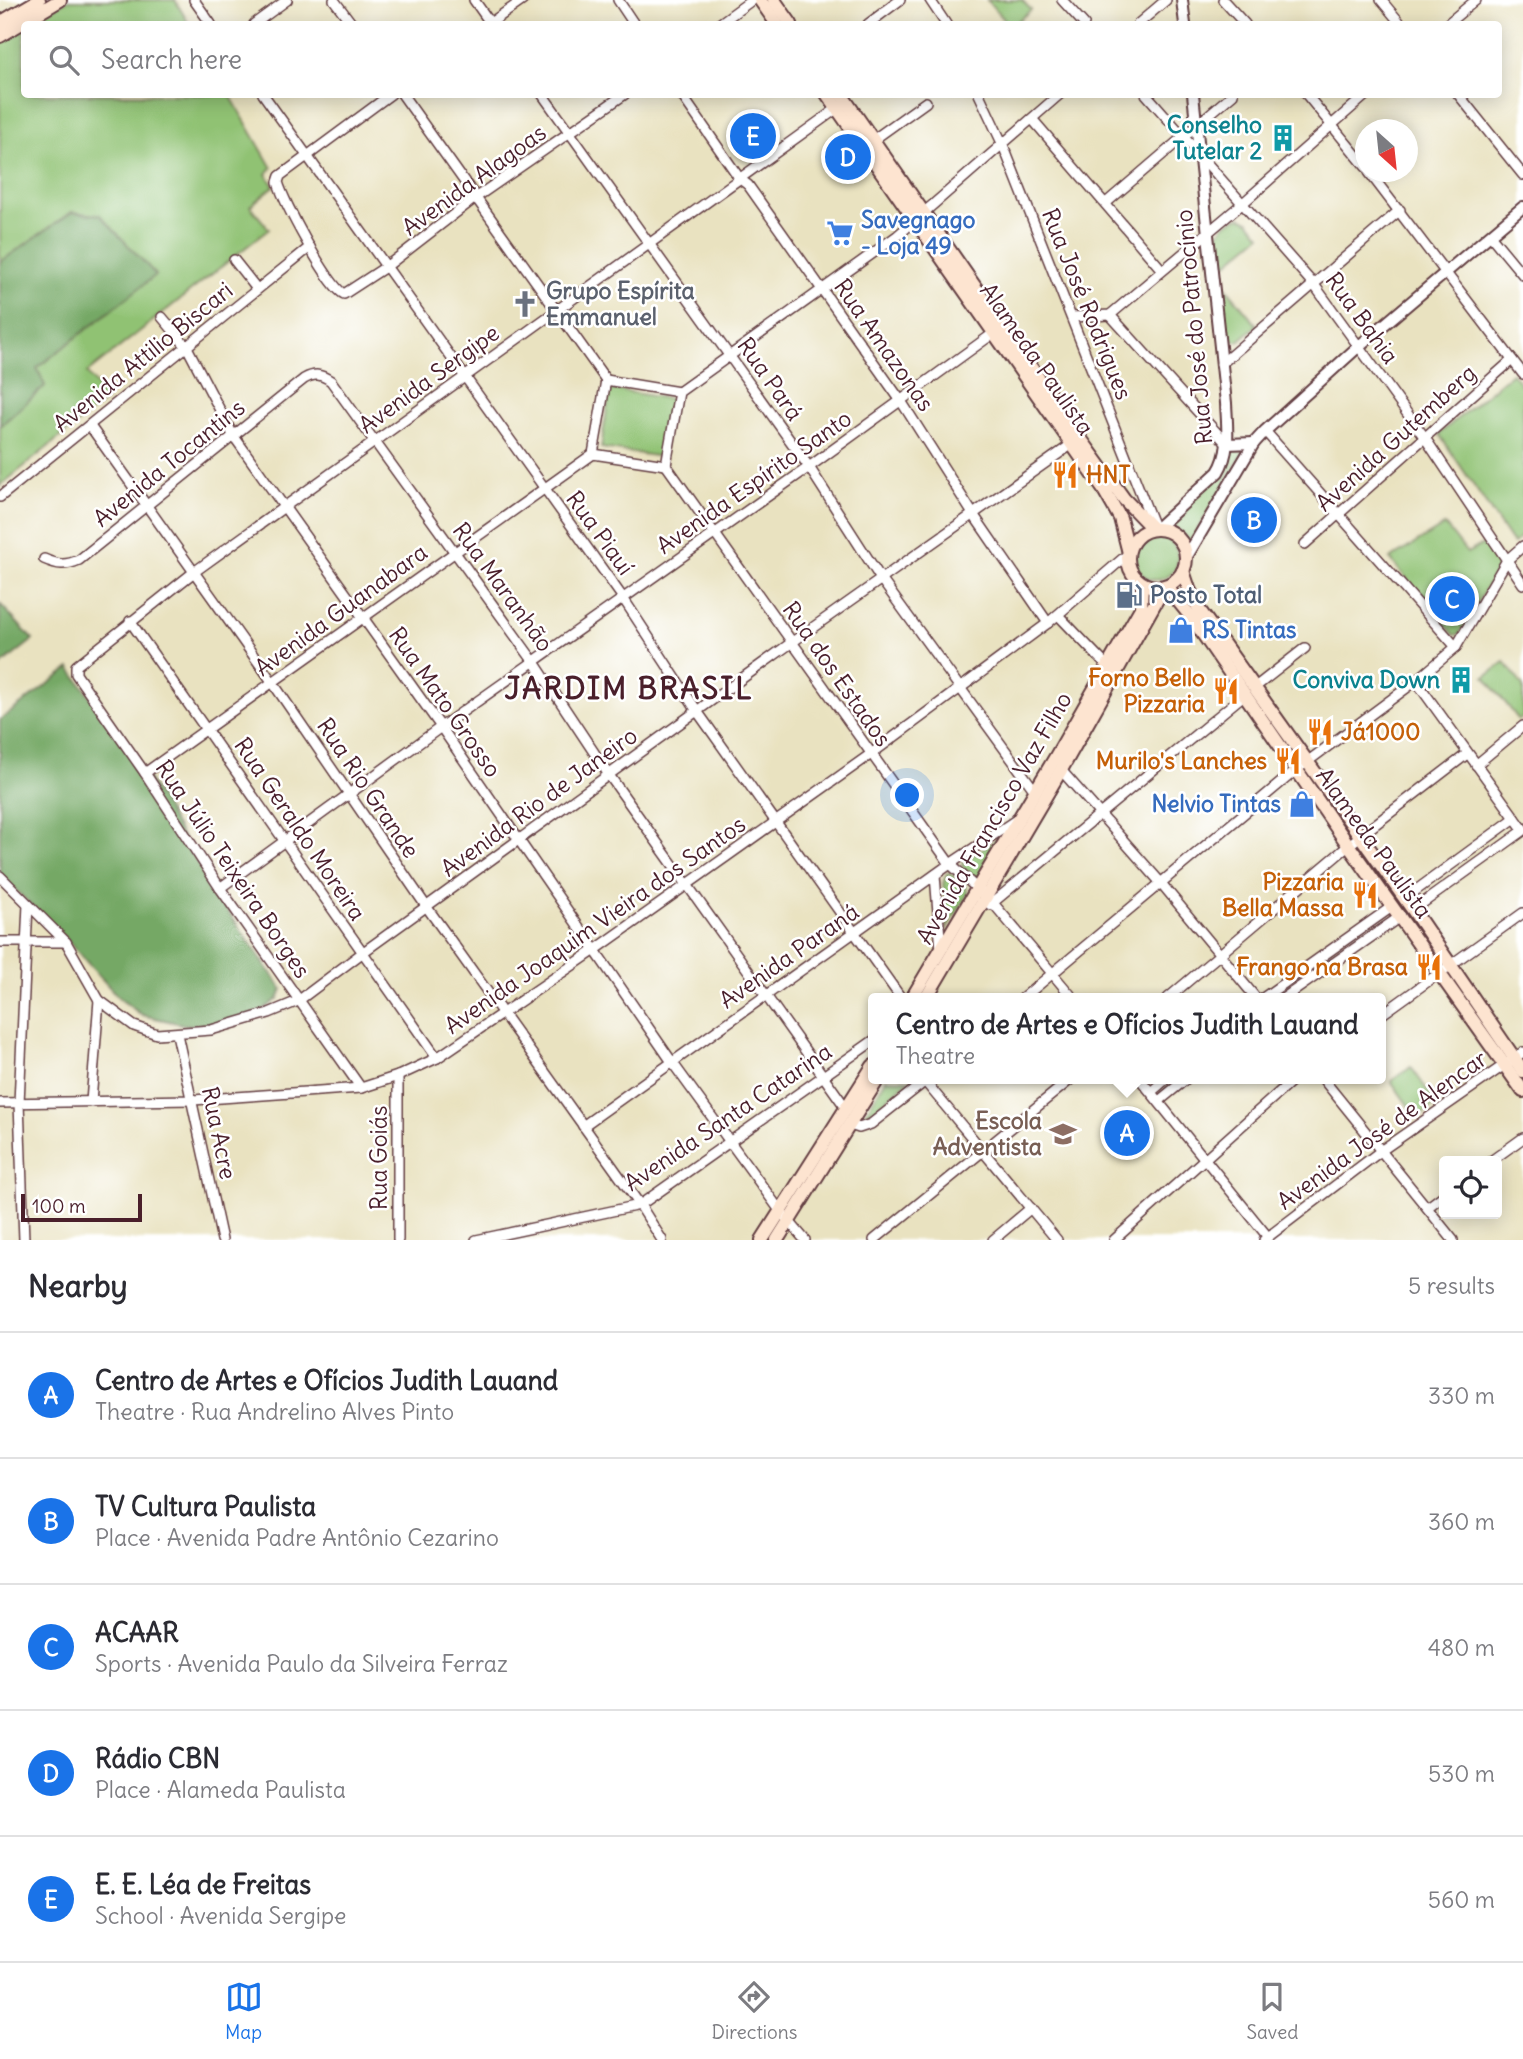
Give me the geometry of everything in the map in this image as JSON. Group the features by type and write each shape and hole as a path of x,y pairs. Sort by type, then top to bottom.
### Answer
{"main road":[{"path":"0,23 39,0"},
{"path":"25,21 60,0"},
{"path":"760,0 775,21"},
{"path":"774,0 789,21"},
{"path":"0,36 21,23"},
{"name":"Alameda Paulista","path":"842,102 873,140 920,217"},
{"name":"Alameda Paulista","path":"842,102 1076,442 1113,503 1120,518 1128,552"},
{"name":"Alameda Paulista","path":"1076,442 1124,499 1155,529"},
{"path":"1155,529 1174,534 1181,541 1185,565 1173,583 1156,588 1142,584 1130,572 1128,552 1138,536 1155,529"},
{"name":"Alameda Paulista","path":"1185,565 1189,589 1200,611 1249,691"},
{"name":"Avenida Francisco Vaz Filho","path":"915,993 941,950 985,896 1017,818 1108,667 1140,608 1142,584"},
{"name":"Alameda Paulista","path":"1165,586 1249,691 1301,766 1349,846 1403,908"},
{"name":"Avenida Francisco Vaz Filho","path":"929,993 1061,770 1165,586"},
{"name":"Alameda Paulista","path":"1301,766 1360,836 1403,908 1445,969 1523,1071"},
{"name":"Alameda Paulista","path":"1514,1058 1523,1091"},
{"path":"777,1240 785,1216 868,1074"},
{"path":"762,1240 785,1216 850,1125 875,1084"}],"street":[{"path":"194,0 209,21"},
{"path":"258,21 288,0"},
{"path":"334,0 350,21"},
{"path":"474,0 488,21"},
{"path":"494,21 523,0"},
{"path":"618,0 632,21"},
{"path":"723,21 752,0"},
{"path":"872,21 900,0"},
{"path":"930,0 944,21"},
{"path":"1062,0 1081,21"},
{"path":"1142,21 1166,0"},
{"path":"1182,0 1185,21"},
{"path":"1223,0 1242,21"},
{"path":"1381,0 1398,21"},
{"path":"1451,21 1476,0"},
{"name":"Rua Piauí","path":"266,98 623,598 697,711 897,993"},
{"path":"310,247 278,182 280,176 386,98"},
{"path":"405,98 606,380 679,393"},
{"name":"Rua Pará","path":"545,98 809,467 881,579 1035,791"},
{"name":"Avenida Alagoas","path":"310,247 335,287 344,294 387,267 475,198 620,98"},
{"name":"Rua Amazonas","path":"684,98 901,401 973,514 1048,623"},
{"name":"Rua José Rodrigues","path":"981,98 1003,145 1155,529"},
{"path":"606,380 593,454 666,466 679,393 920,217 1056,98"},
{"name":"Rua Bahia","path":"1149,98 1315,286 1425,438 1523,584"},
{"name":"Rua José do Patrocínio","path":"1155,529 1218,472 1227,444 1192,98"},
{"path":"1106,203 1228,98"},
{"path":"1309,98 1355,154"},
{"path":"1072,317 1110,315 1362,98"},
{"path":"1461,98 1523,175"},
{"name":"Avenida Sergipe","path":"75,670 79,663 130,621 194,572 740,179 842,102"},
{"path":"873,140 926,102"},
{"path":"1033,120 1162,270"},
{"path":"1377,182 1523,374"},
{"path":"1185,565 1254,443 1265,431 1359,346 1523,207"},
{"path":"1221,364 1400,211"},
{"path":"1490,235 1523,275"},
{"name":"Avenida Attilio Biscari","path":"0,497 310,247"},
{"path":"233,260 257,289"},
{"path":"1110,315 1227,444 1254,443"},
{"name":"Rua Mato Grosso","path":"162,317 187,347 233,435 441,727 672,1062 805,1240"},
{"name":"Avenida Espírito Santo","path":"220,888 441,727 999,330"},
{"name":"Avenida Gutemberg","path":"1305,544 1512,360"},
{"name":"Avenida Tocantins","path":"44,559 58,565 69,565 79,560 146,504 313,374"},
{"name":"Rua Maranhão","path":"313,374 322,374 331,381 375,441 534,662 609,775 846,1108"},
{"name":"Rua Rio Grande","path":"90,426 273,683 426,906 640,1205 658,1239"},
{"path":"1265,431 1456,647"},
{"name":"Avenida Rio de Janeiro","path":"99,1000 134,1026 157,1034 211,1030 269,1013 298,1001 791,643 1076,442"},
{"name":"Avenida Guanabara","path":"145,773 593,454"},
{"name":"Rua dos Estados","path":"666,466 950,864 1000,912 1069,993"},
{"path":"1029,993 1301,766 1416,681 1456,647 1507,560 1523,546"},
{"name":"Avenida Joaquim Vieira dos Santos","path":"0,1103 193,1100 361,1088 398,1076 437,1058 776,824 1048,623 1128,552"},
{"path":"1058,615 1108,667"},
{"name":"Rua Geraldo Moreira","path":"130,621 437,1058"},
{"path":"985,896 1002,895 1305,648"},
{"name":"Rua Júlio Teixeira Borges","path":"75,670 220,888 361,1088"},
{"path":"1271,993 1523,830 1416,681"},
{"path":"1476,765 1523,726"},
{"path":"1174,993 1360,836 1467,754"},
{"path":"1061,770 1161,883 1252,993"},
{"name":"Avenida Paraná","path":"583,1126 1017,818"},
{"path":"1291,993 1515,818"},
{"path":"935,875 941,950"},
{"path":"0,876 66,942 99,1000 91,1102"},
{"path":"1000,912 1002,895"},
{"path":"24,1240 19,1103 28,904"},
{"path":"1386,1011 1523,913"},
{"path":"0,942 66,942"},
{"name":"Rua Acre","path":"177,1034 222,1240"},
{"name":"Avenida Santa Catarina","path":"476,1240 640,1205 868,1044"},
{"name":"Avenida José de Alencar","path":"1266,1239 1382,1150 1514,1058"},
{"name":"Rua Goiás","path":"398,1076 398,1240"},
{"path":"850,1125 859,1128 870,1124 920,1084"},
{"path":"928,1084 1057,1240"},
{"path":"874,1240 1065,1084"},
{"path":"1144,1084 1266,1239"},
{"path":"1151,1092 1161,1084"},
{"path":"1159,1101 1180,1084"},
{"path":"1114,1240 1288,1084"},
{"path":"1327,1084 1453,1240"},
{"path":"1498,1156 1523,1138"},
{"path":"1427,1207 1439,1199"},
{"path":"993,1240 1031,1208"}],"green space":[{"path":"68,0 175,0 187,21 32,21"},
{"path":"987,0 1022,0 1031,10 1018,21 1005,21"},
{"path":"21,28 21,98 232,98 272,168 266,174 274,186 250,206 269,229 87,373 107,399 0,486 0,426 45,386 37,368 155,275 72,212 0,262 0,41"},
{"path":"72,212 100,215 156,275 37,368 45,386 0,426 0,262"},
{"path":"1241,217 1249,221 1261,235 1219,270 1217,245 1220,231 1224,225"},
{"path":"1219,279 1257,325 1239,341 1232,341 1225,333"},
{"path":"1512,373 1523,387 1523,535 1513,544 1439,434"},
{"path":"610,389 671,399 662,457 601,448"},
{"path":"1236,449 1244,452 1189,544 1179,530 1165,524 1231,451"},
{"path":"1445,525 1467,553 1489,541 1500,558 1500,564 1459,634 1454,635 1390,559"},
{"path":"1156,536 1172,542 1178,558 1172,574 1156,580 1140,574 1134,558 1140,542"},
{"path":"0,604 33,640 0,666"},
{"path":"1505,662 1523,686 1523,717 1519,720 1485,677"},
{"path":"70,668 145,773 215,893 282,989 278,999 258,1013 214,1024 186,1025 142,1015 120,999 68,941 0,875 0,720"},
{"path":"996,839 1000,840 977,881 974,881 963,870 963,862"},
{"path":"947,873 966,887 968,894 947,929 943,883"},
{"path":"1411,1067 1437,1104 1417,1118 1391,1081"},
{"path":"883,1084 905,1084 865,1118 864,1115"}],"place":[{"name":"E. E. Léa de Freitas","path":"753,136"},
{"name":"Conselho Tutelar 2","path":"1283,138"},
{"name":"Rádio CBN","path":"848,157"},
{"name":"Savegnago - Loja 49","path":"840,233"},
{"name":"Grupo Espírita Emmanuel","path":"525,304"},
{"name":"HNT","path":"1065,475"},
{"name":"TV Cultura Paulista","path":"1254,520"},
{"name":"Posto Total","path":"1129,595"},
{"name":"ACAAR","path":"1452,599"},
{"name":"RS Tintas","path":"1181,630"},
{"name":"Conviva Down","path":"1461,680"},
{"name":"Forno Bello Pizzaria","path":"1226,691"},
{"name":"Já1000","path":"1320,732"},
{"name":"Murilo's Lanches","path":"1288,761"},
{"name":"Nelvio Tintas","path":"1302,804"},
{"name":"Pizzaria Bella Massa","path":"1365,895"},
{"name":"Frango na Brasa","path":"1429,967"},
{"name":"Centro de Artes e Ofícios Judith Lauand","path":"1127,1133"},
{"name":"Escola Adventista","path":"1063,1134"}],"district":[{"name":"JARDIM BRASIL","path":"629,689"}]}
